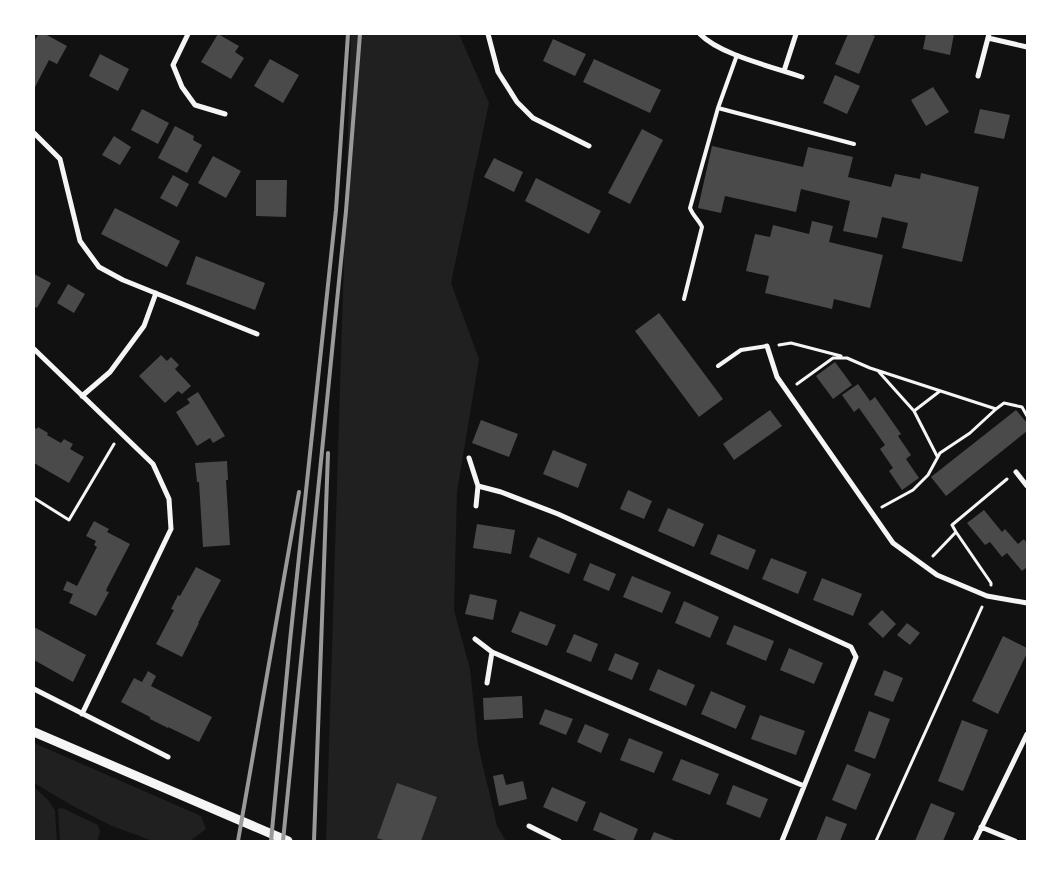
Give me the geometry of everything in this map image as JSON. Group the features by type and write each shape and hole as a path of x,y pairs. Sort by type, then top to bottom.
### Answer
{"street":[{"path":"188,34 173,65 182,87 195,104 225,114"},
{"path":"488,34 498,72 517,102 533,118 589,146"},
{"path":"700,34 736,55 802,77"},
{"path":"784,71 796,34"},
{"path":"978,76 988,36 1027,47"},
{"path":"34,133 60,159 80,241 99,267 156,294 257,334"},
{"path":"82,396 110,372 144,326 156,294"},
{"path":"767,346 777,377 786,392 893,543 923,567 937,575 987,596 1027,603"},
{"path":"34,349 153,464 169,499 171,529 82,714"},
{"path":"469,458 478,486 476,506"},
{"path":"1016,472 1027,486"},
{"path":"478,486 500,492 558,514 851,647 856,657 782,841"},
{"path":"475,639 492,652 804,786"},
{"path":"487,683 492,652"},
{"path":"34,688 168,757"},
{"path":"34,732 288,841"},
{"path":"975,841 1027,734"},
{"path":"529,826 548,839 559,841"},
{"path":"981,827 1015,841"}],"lane":[{"path":"684,300 702,227 700,221 693,216 690,208 718,108 736,55"},
{"path":"718,108 854,144"},
{"path":"718,366 741,350 767,346"}],"path":[{"path":"767,346 791,343 847,358 877,370 996,409 998,407"},
{"path":"786,392 833,358 847,358"},
{"path":"877,370 914,411 938,457"},
{"path":"914,411 940,391"},
{"path":"870,513 914,490 928,475 940,453 970,433 1004,403 1022,407 1027,416"},
{"path":"34,498 69,520 121,433"},
{"path":"876,841 987,596 991,583 952,525 1016,472"},
{"path":"923,567 956,532"}],"shaded area":[{"path":"351,34 459,34 489,103 451,283 479,359 457,492 454,610 470,669 478,745 497,826 506,841 326,841"},
{"path":"34,743 201,816 206,829 190,841 153,841 112,826 34,783"},
{"path":"34,787 49,801 55,811 57,841 34,841"},
{"path":"62,808 98,825 100,832 97,841 60,841 58,809"}],"building":[{"path":"39,34 45,34 67,46 57,64 49,60 34,89 34,41"},
{"path":"218,34 239,46 235,52 244,58 231,79 201,62"},
{"path":"848,34 870,34 875,36 859,74 835,64"},
{"path":"926,34 954,34 950,55 923,49"},
{"path":"553,39 586,54 575,76 543,61"},
{"path":"100,54 129,69 118,91 89,76"},
{"path":"270,59 299,75 283,103 254,86"},
{"path":"594,59 661,90 650,113 583,82"},
{"path":"835,75 860,86 847,114 823,103"},
{"path":"933,87 949,112 926,126 911,100"},
{"path":"142,109 169,123 158,144 131,130"},
{"path":"980,109 1010,115 1004,139 974,133"},
{"path":"175,126 194,136 193,140 202,145 187,173 158,158"},
{"path":"642,129 663,140 630,204 608,193"},
{"path":"114,136 131,147 120,165 102,155"},
{"path":"712,146 803,167 808,147 853,157 848,177 891,187 895,174 920,179 921,173 979,187 962,262 902,248 908,223 882,217 877,238 843,231 850,201 801,189 796,212 725,196 721,213 698,208"},
{"path":"213,156 241,171 226,198 198,183"},
{"path":"494,158 523,172 514,192 484,177"},
{"path":"173,175 189,184 177,207 160,198"},
{"path":"536,178 601,211 589,234 525,201"},
{"path":"256,180 287,180 286,217 256,216"},
{"path":"115,208 180,241 167,267 101,234"},
{"path":"812,221 833,226 829,242 883,255 870,308 834,299 832,309 765,293 769,276 746,271 755,234 770,237 773,225 809,234"},
{"path":"196,256 265,283 255,310 186,284"},
{"path":"34,274 51,283 37,308 34,306"},
{"path":"68,284 85,294 74,313 57,303"},
{"path":"659,313 723,399 699,417 635,331"},
{"path":"161,355 167,361 171,357 179,365 175,369 191,386 182,394 178,391 165,403 139,376"},
{"path":"835,362 852,385 833,399 816,376"},
{"path":"858,384 870,401 875,397 901,434 898,436 911,455 906,459 919,478 902,490 889,471 893,468 880,449 885,445 859,408 854,412 842,395"},
{"path":"198,392 225,436 213,443 210,438 197,446 176,412 190,403 187,399"},
{"path":"770,410 782,426 734,460 723,444"},
{"path":"1016,410 1027,423 1027,431 946,496 931,477"},
{"path":"481,420 518,434 509,457 472,443"},
{"path":"34,427 37,429 38,427 61,443 64,439 73,444 70,449 84,457 69,483 34,463"},
{"path":"553,450 587,464 578,488 543,474"},
{"path":"227,461 228,480 226,480 230,545 203,547 199,482 197,482 195,463"},
{"path":"628,490 652,501 644,519 620,509"},
{"path":"668,508 704,524 694,547 658,531"},
{"path":"984,510 1002,532 1005,529 1018,544 1024,539 1027,544 1027,567 1022,571 1007,553 1002,557 990,542 985,545 967,523"},
{"path":"94,521 109,529 107,532 130,544 107,588 106,591 109,592 96,616 69,603 73,594 63,590 67,581 77,586 97,547 94,545 96,541 86,536"},
{"path":"477,524 515,530 511,554 473,548"},
{"path":"718,534 756,550 748,570 710,554"},
{"path":"538,537 577,554 569,574 529,557"},
{"path":"771,558 807,572 798,594 762,579"},
{"path":"590,563 616,574 609,591 583,580"},
{"path":"196,567 221,580 182,657 156,644 174,610 171,609 178,595 180,596"},
{"path":"632,576 671,592 662,613 623,597"},
{"path":"822,578 862,594 853,616 813,600"},
{"path":"470,594 497,600 493,620 465,614"},
{"path":"684,601 719,617 710,638 675,623"},
{"path":"882,610 896,624 883,638 868,624"},
{"path":"520,611 556,625 547,646 511,632"},
{"path":"907,623 920,633 910,645 897,635"},
{"path":"734,625 774,641 766,661 726,644"},
{"path":"34,627 86,655 73,682 34,660"},
{"path":"574,634 598,644 591,662 566,652"},
{"path":"1003,636 1027,648 1027,653 998,714 972,701"},
{"path":"789,648 823,663 814,684 780,670"},
{"path":"615,653 639,663 632,680 608,670"},
{"path":"658,669 695,685 686,706 649,690"},
{"path":"884,670 903,678 893,702 874,695"},
{"path":"148,671 156,676 151,686 212,717 199,742 150,719 150,717 121,702 134,678 142,682"},
{"path":"711,691 746,706 736,729 701,714"},
{"path":"522,696 523,718 484,720 483,698"},
{"path":"545,709 573,719 566,735 539,724"},
{"path":"869,711 890,719 875,759 854,751"},
{"path":"760,715 805,731 796,755 751,739"},
{"path":"962,720 988,730 963,791 938,781"},
{"path":"585,724 609,734 601,753 577,742"},
{"path":"629,738 663,752 654,773 620,760"},
{"path":"681,759 719,774 710,795 672,780"},
{"path":"847,764 871,774 856,810 832,800"},
{"path":"503,774 506,785 523,781 527,799 499,806 493,776"},
{"path":"397,783 437,797 421,841 387,841 377,838"},
{"path":"733,785 768,799 760,818 726,804"},
{"path":"552,787 586,802 577,822 543,807"},
{"path":"931,803 955,813 943,841 915,841"},
{"path":"600,812 638,829 633,841 619,841 593,830"},
{"path":"826,816 847,824 840,841 816,841"},
{"path":"654,832 677,841 650,841"}],"railway":[{"path":"271,841 290,641 336,210 348,34"},
{"path":"283,841 346,211 360,34"},
{"path":"314,841 328,453"},
{"path":"238,841 299,492"}]}
